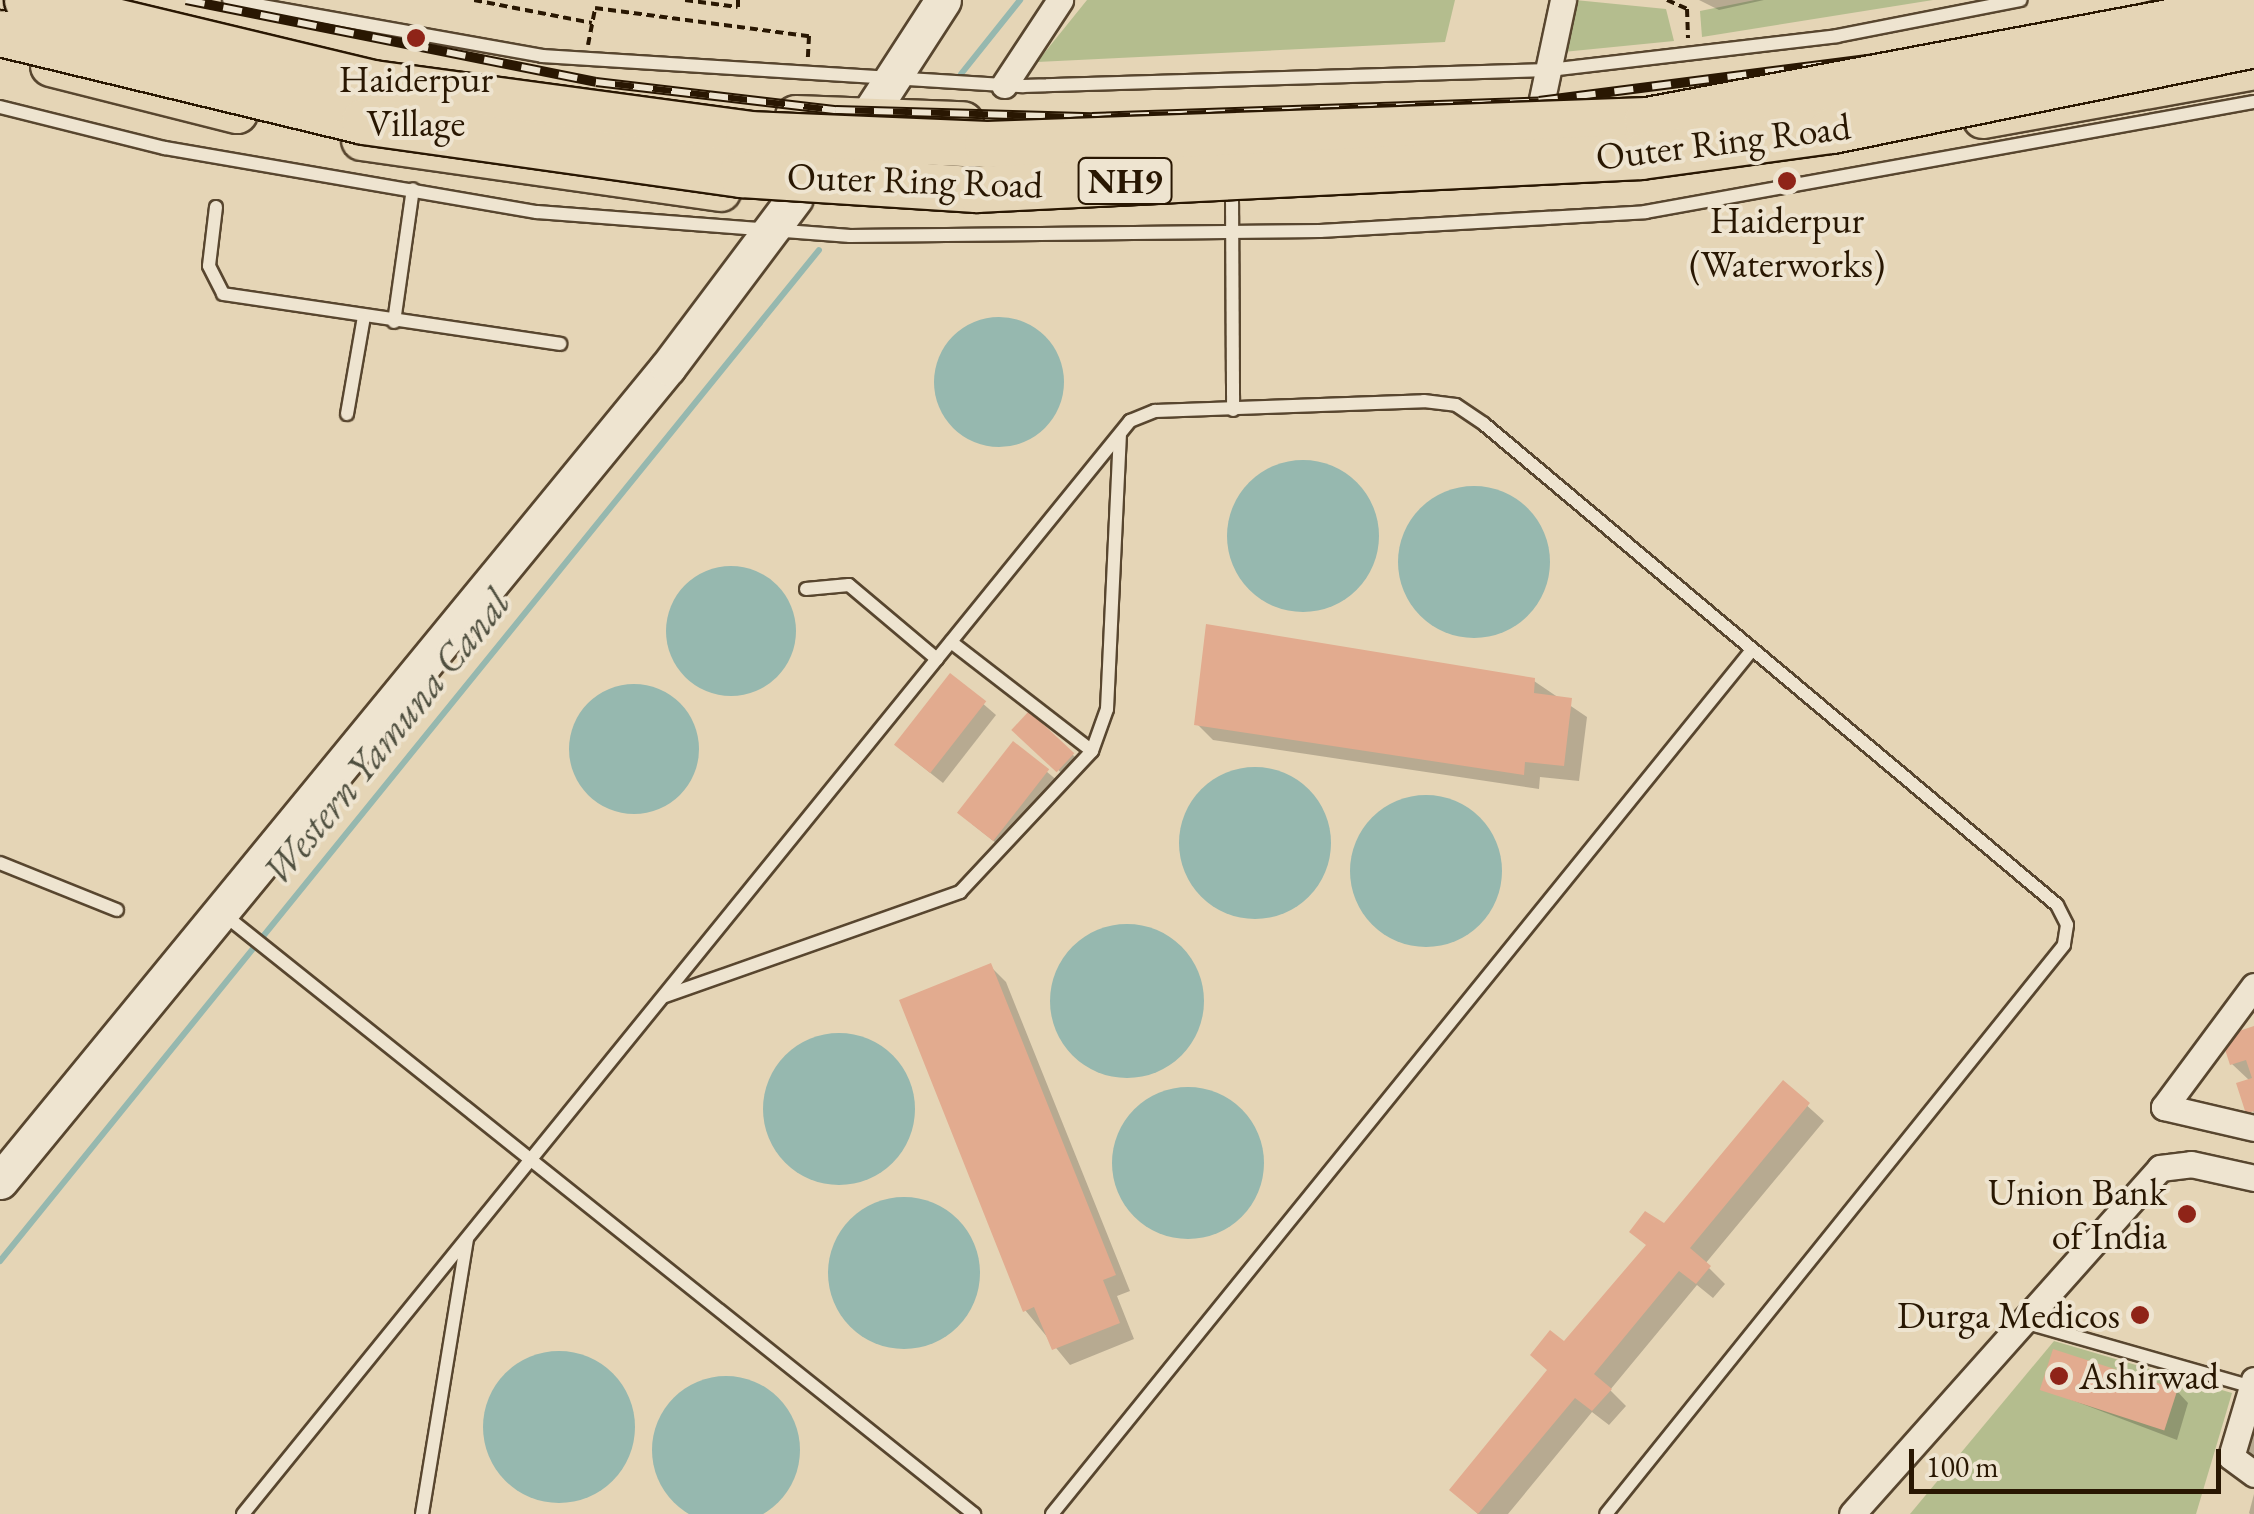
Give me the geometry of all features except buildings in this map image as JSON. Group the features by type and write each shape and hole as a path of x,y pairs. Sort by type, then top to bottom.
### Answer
{"highway":[{"name":"Outer Ring Road","path":"27,0 373,83 748,134 987,144 1647,120 2254,6"},
{"name":"Outer Ring Road","path":"0,33 364,121 741,174 976,189 1641,156 1832,130 2254,44"}],"main road":[{"name":"Outer Ring Road","path":"104,0 272,44 490,89 694,110 1122,124 1539,113 1860,75 2231,0"},
{"path":"256,117 272,44"},
{"name":"Outer Ring Road","path":"0,52 256,117 600,180 795,198 1233,215 1637,173 2108,102 2254,70"}],"street":[{"path":"868,116 943,0"},
{"path":"1004,85 1060,0"},
{"path":"1539,113 1563,0"},
{"path":"0,1182 216,909 770,234 795,198"},
{"path":"2254,986 2164,1107 2254,1128"},
{"path":"1852,1514 2160,1168 2191,1164 2254,1178"},
{"path":"2253,1384 2231,1458 2254,1474"}],"lane":[{"path":"228,0 542,56 1004,85 1549,70 1688,53 2020,0"},
{"path":"0,107 165,148 412,189 652,228 770,234 1233,215 1645,212 2254,102"},
{"path":"394,322 412,189"},
{"path":"216,207 209,266 224,294 560,344"},
{"path":"1233,215 1233,410"},
{"path":"346,414 364,317"},
{"path":"243,1514 1120,435 1142,413 1456,405 2057,904 2064,946 1606,1514"},
{"path":"663,997 960,892 1092,751 1108,710 1120,435"},
{"path":"806,589 849,585 937,660"},
{"path":"951,642 1092,751"},
{"path":"1052,1514 1751,651"},
{"path":"0,863 117,910"},
{"path":"216,909 534,1156 974,1514"},
{"path":"422,1514 467,1238"},
{"path":"2022,1321 2253,1384"}],"path":[{"path":"474,0 592,23"},
{"path":"685,0 738,7 738,0"},
{"path":"1667,0 1686,9 1688,53"},
{"path":"570,46 587,50 594,8 809,36"}],"green space":[{"path":"1087,0 1455,0 1445,42 1037,62"},
{"path":"1575,0 1666,9 1674,41 1563,52"},
{"path":"1755,0 1933,0 1702,37 1700,11"},
{"path":"2054,1341 2232,1393 2196,1514 1910,1514"}],"water":[{"path":"999,317 1024,322 1045,336 1059,357 1064,382 1059,407 1045,428 1024,442 999,447 974,442 953,428 939,407 934,382 939,357 953,336 974,322"},
{"path":"1303,460 1332,465 1357,482 1374,507 1379,536 1374,565 1357,590 1332,607 1303,612 1274,607 1249,590 1232,565 1227,536 1232,507 1249,482 1274,465"},
{"path":"1474,486 1503,491 1528,508 1545,533 1550,562 1545,591 1528,616 1503,633 1474,638 1445,633 1420,616 1403,591 1398,562 1403,533 1420,508 1445,491"},
{"path":"731,566 756,571 777,585 791,606 796,631 791,656 777,677 756,691 731,696 706,691 685,677 671,656 666,631 671,606 685,585 706,571"},
{"path":"634,684 659,689 680,703 694,724 699,749 694,774 680,795 659,809 634,814 609,809 588,795 574,774 569,749 574,724 588,703 609,689"},
{"path":"1255,767 1284,772 1309,789 1326,814 1331,843 1326,872 1309,897 1284,914 1255,919 1226,914 1201,897 1184,872 1179,843 1184,814 1201,789 1226,772"},
{"path":"1426,795 1455,800 1480,817 1497,842 1502,871 1497,900 1480,925 1455,942 1426,947 1397,942 1372,925 1355,900 1350,871 1355,842 1372,817 1397,800"},
{"path":"1127,924 1156,930 1181,947 1198,972 1204,1001 1198,1030 1181,1055 1156,1072 1127,1078 1098,1072 1073,1055 1056,1030 1050,1001 1056,972 1073,947 1098,930"},
{"path":"839,1033 868,1038 893,1055 910,1080 915,1109 910,1138 893,1163 868,1180 839,1185 810,1180 785,1163 768,1138 763,1109 768,1080 785,1055 810,1038"},
{"path":"1188,1087 1217,1092 1242,1109 1259,1134 1264,1163 1259,1192 1242,1217 1217,1234 1188,1239 1159,1234 1134,1217 1117,1192 1112,1163 1117,1134 1134,1109 1159,1092"},
{"path":"904,1197 933,1202 958,1219 975,1244 980,1273 975,1302 958,1327 933,1344 904,1349 875,1344 850,1327 833,1302 828,1273 833,1244 850,1219 875,1202"},
{"path":"559,1351 588,1356 613,1373 630,1398 635,1427 630,1456 613,1481 588,1498 559,1503 530,1498 505,1481 488,1456 483,1427 488,1398 505,1373 530,1356"},
{"path":"726,1376 754,1381 779,1397 795,1422 800,1450 795,1478 779,1503 754,1519 726,1524 698,1519 673,1503 657,1478 652,1450 657,1422 673,1397 698,1381"}],"waterway":[{"name":"Western Yamuna Canal","path":"961,74 1020,0"},
{"name":"Western Yamuna Canal","path":"0,1261 819,250"}],"railway":[{"path":"186,0 596,82 836,110 1092,117 1539,101 1986,44 2174,0"}],"place":[{"name":"Haiderpur Village","path":"416,38"},
{"name":"Haiderpur (Waterworks)","path":"1787,181"},
{"name":"Union Bank of India","path":"2187,1214"},
{"name":"Durga Medicos","path":"2140,1315"},
{"name":"Ashirwad","path":"2059,1376"}]}
